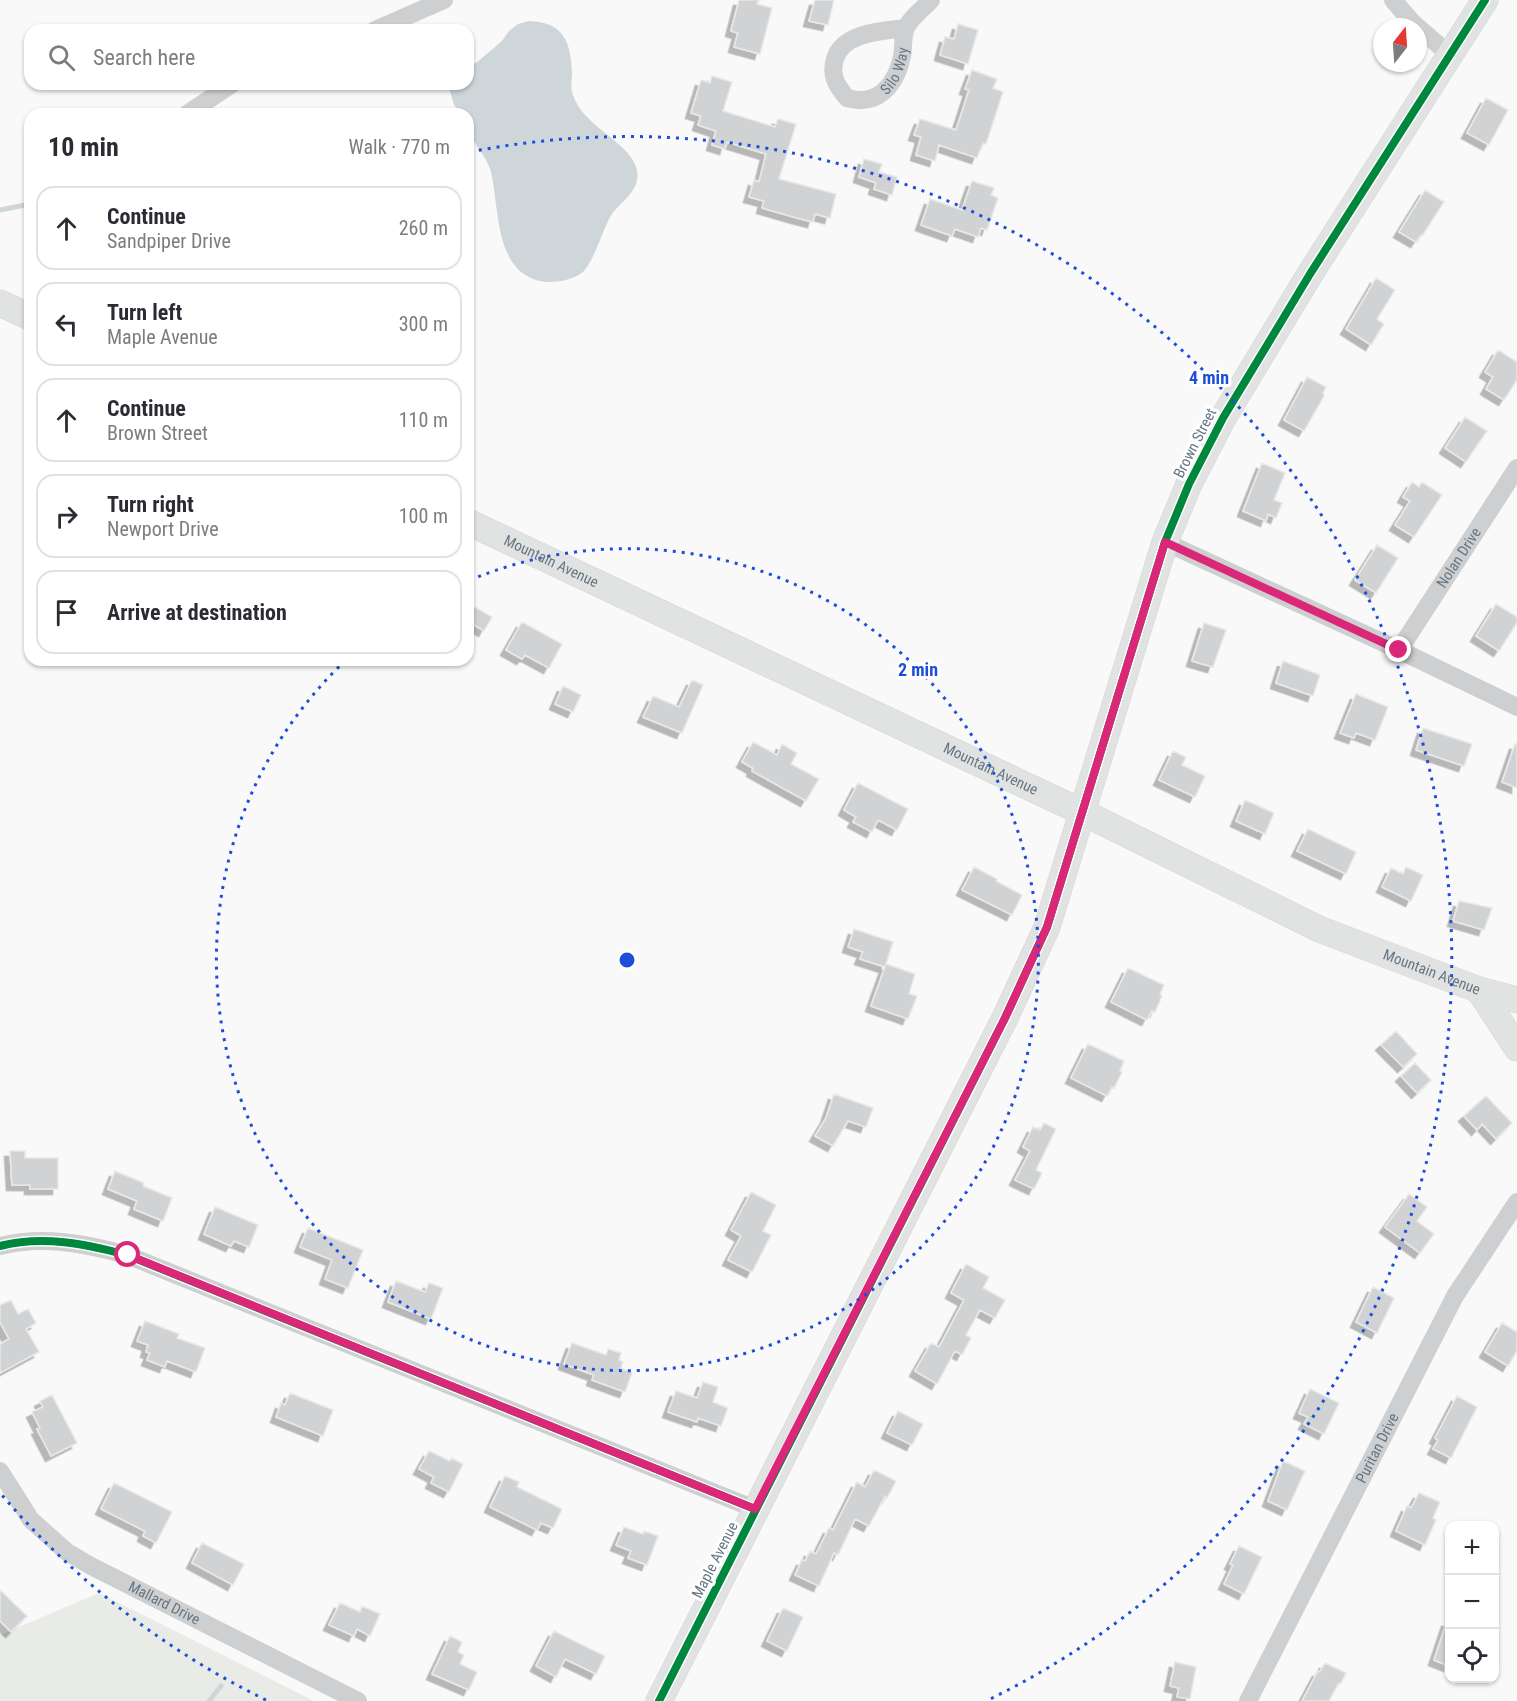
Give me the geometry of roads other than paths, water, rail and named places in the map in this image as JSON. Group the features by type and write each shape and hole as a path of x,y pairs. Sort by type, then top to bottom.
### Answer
{"street":[{"path":"389,24 444,0"},
{"name":"Silo Way","path":"906,28 856,37 843,45 836,54 832,68 834,79 847,98 874,99 893,81 902,57 906,28 931,0"},
{"path":"1393,0 1413,22 1450,55"},
{"name":"Brown Street","path":"1082,812 1165,542 1189,484 1223,418 1310,274 1485,0"},
{"path":"196,108 223,90"},
{"path":"0,303 24,314"},
{"name":"Nolan Drive","path":"1399,650 1517,468"},
{"name":"Mountain Avenue","path":"474,525 1082,812 1319,929 1479,990 1517,1000"},
{"path":"1165,542 1517,707"},
{"name":"Maple Avenue","path":"658,1701 989,1049 1032,959 1047,927 1082,812"},
{"path":"1479,990 1517,1048"},
{"name":"Puritan Drive","path":"1248,1701 1455,1296 1517,1202"},
{"path":"0,1246 49,1240 128,1255 755,1509"},
{"name":"Mallard Drive","path":"0,1471 31,1520 67,1551 91,1566 358,1701"}],"waterway":[{"path":"0,210 24,205"},
{"path":"209,1701 221,1686"}]}
